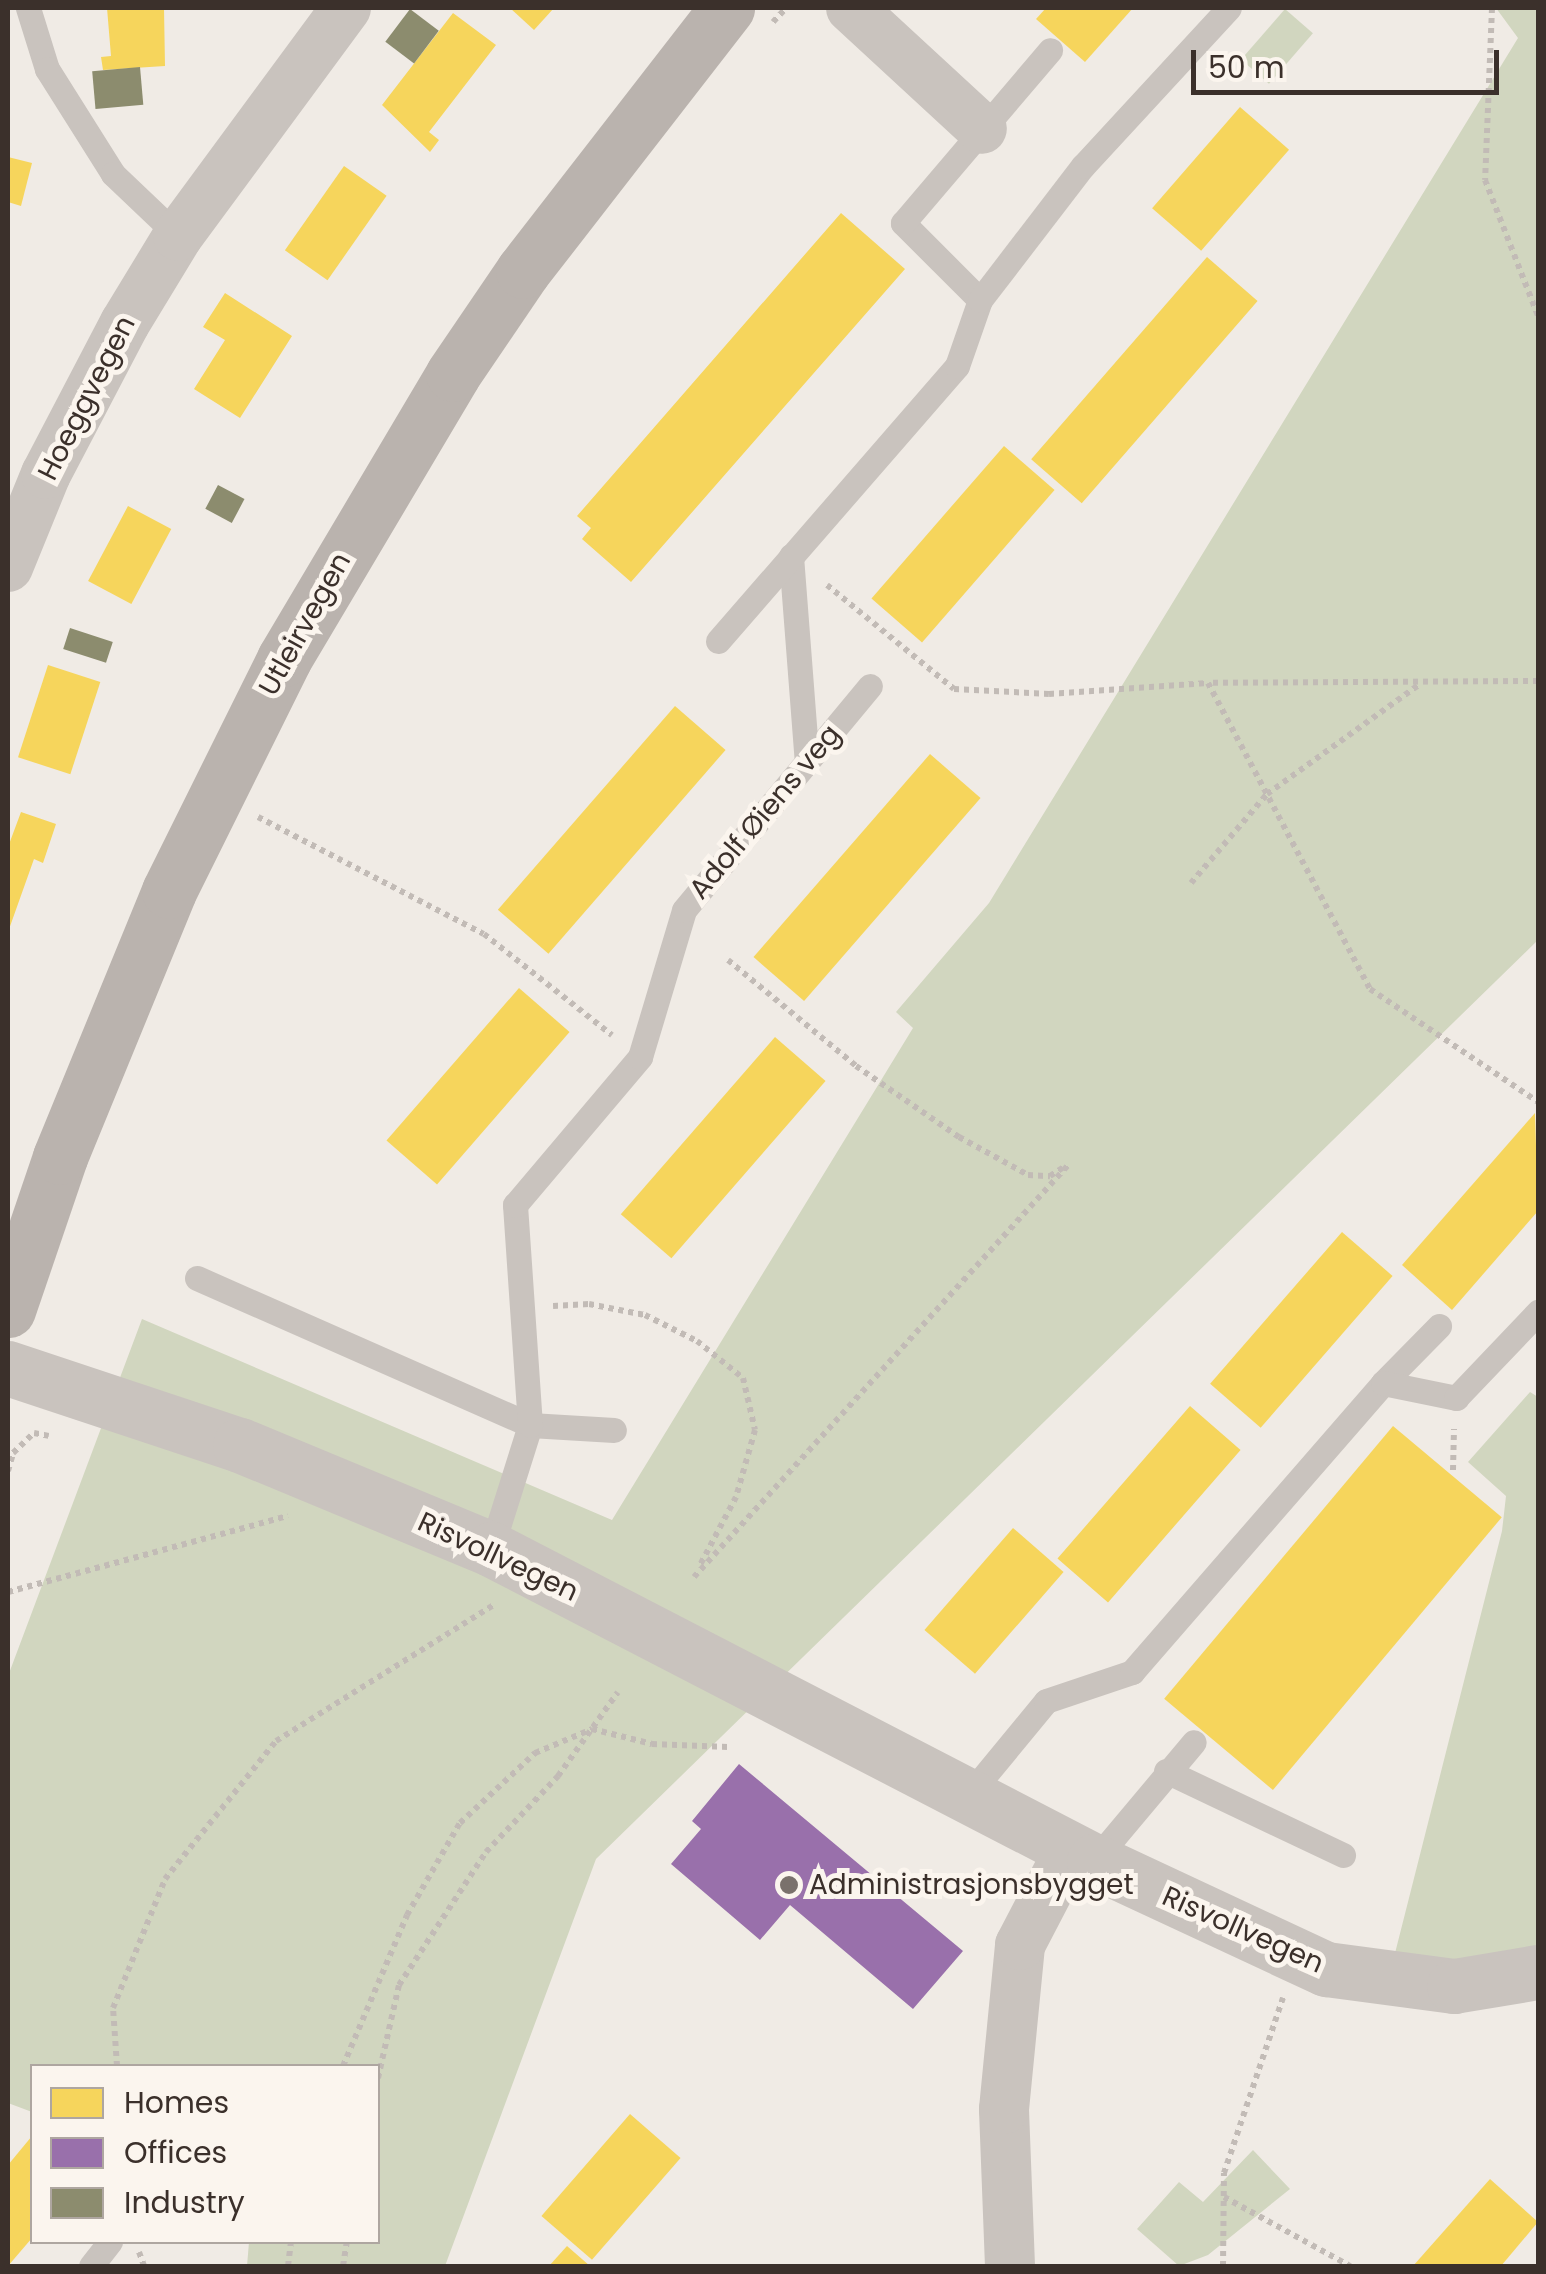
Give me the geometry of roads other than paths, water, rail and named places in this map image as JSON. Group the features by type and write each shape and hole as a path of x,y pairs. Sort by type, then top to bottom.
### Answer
{"main road":[{"name":"Utleirvegen","path":"8,1310 67,1140 168,891 284,659 385,484 512,286 587,180 743,22"}],"street":[{"name":"Hoeggvegen","path":"8,567 80,406 178,236 346,8"},
{"path":"850,8 982,129"},
{"name":"Risvollvegen","path":"8,1368 240,1445 486,1571 1326,1969 1454,1986 1538,1972"},
{"path":"1010,2266 1004,2110 1020,1945 1082,1855"}],"lane":[{"path":"28,8 47,68 113,174 178,236"},
{"path":"718,641 957,366 980,300 1083,166 1229,8"},
{"path":"980,300 903,223 1050,50"},
{"path":"791,556 806,763"},
{"name":"Adolf Øiens veg","path":"486,1571 530,1425 515,1205 640,1057 684,910 870,686"},
{"path":"197,1278 530,1425 614,1430"},
{"path":"1382,1383 1456,1398 1538,1312"},
{"path":"967,1797 1046,1701 1132,1672 1382,1383 1439,1326"},
{"path":"1082,1855 1194,1742"},
{"path":"1166,1771 1342,1854"},
{"path":"91,2266 108,2244"}],"place":[{"name":"Administrasjonsbygget","path":"789,1885"}]}
